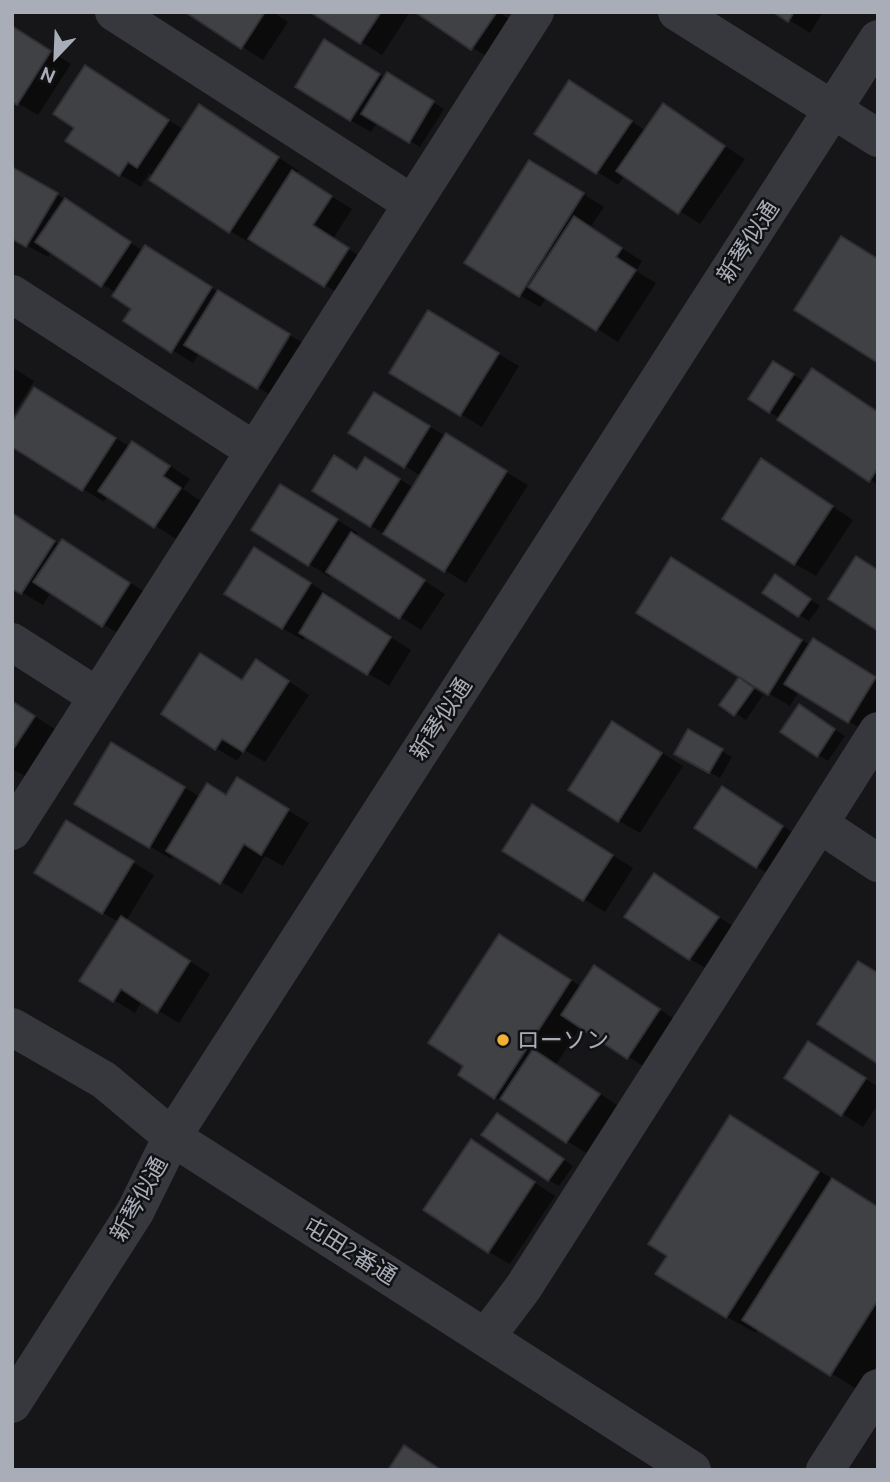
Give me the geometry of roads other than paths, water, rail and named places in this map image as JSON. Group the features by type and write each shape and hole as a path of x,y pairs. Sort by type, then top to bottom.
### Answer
{"street":[{"path":"114,12 411,204"},
{"path":"12,831 535,12"},
{"path":"677,12 878,138"},
{"name":"新琴似通","path":"12,1404 135,1212 172,1137 878,39"},
{"path":"12,294 255,451"},
{"path":"12,642 98,697"},
{"path":"486,1337 523,1288 878,731"},
{"path":"819,824 878,863"},
{"name":"屯田2番通","path":"12,1027 104,1080 172,1137 692,1470"},
{"path":"825,1470 878,1388"}],"place":[{"name":"ローソン","path":"503,1040"}]}
